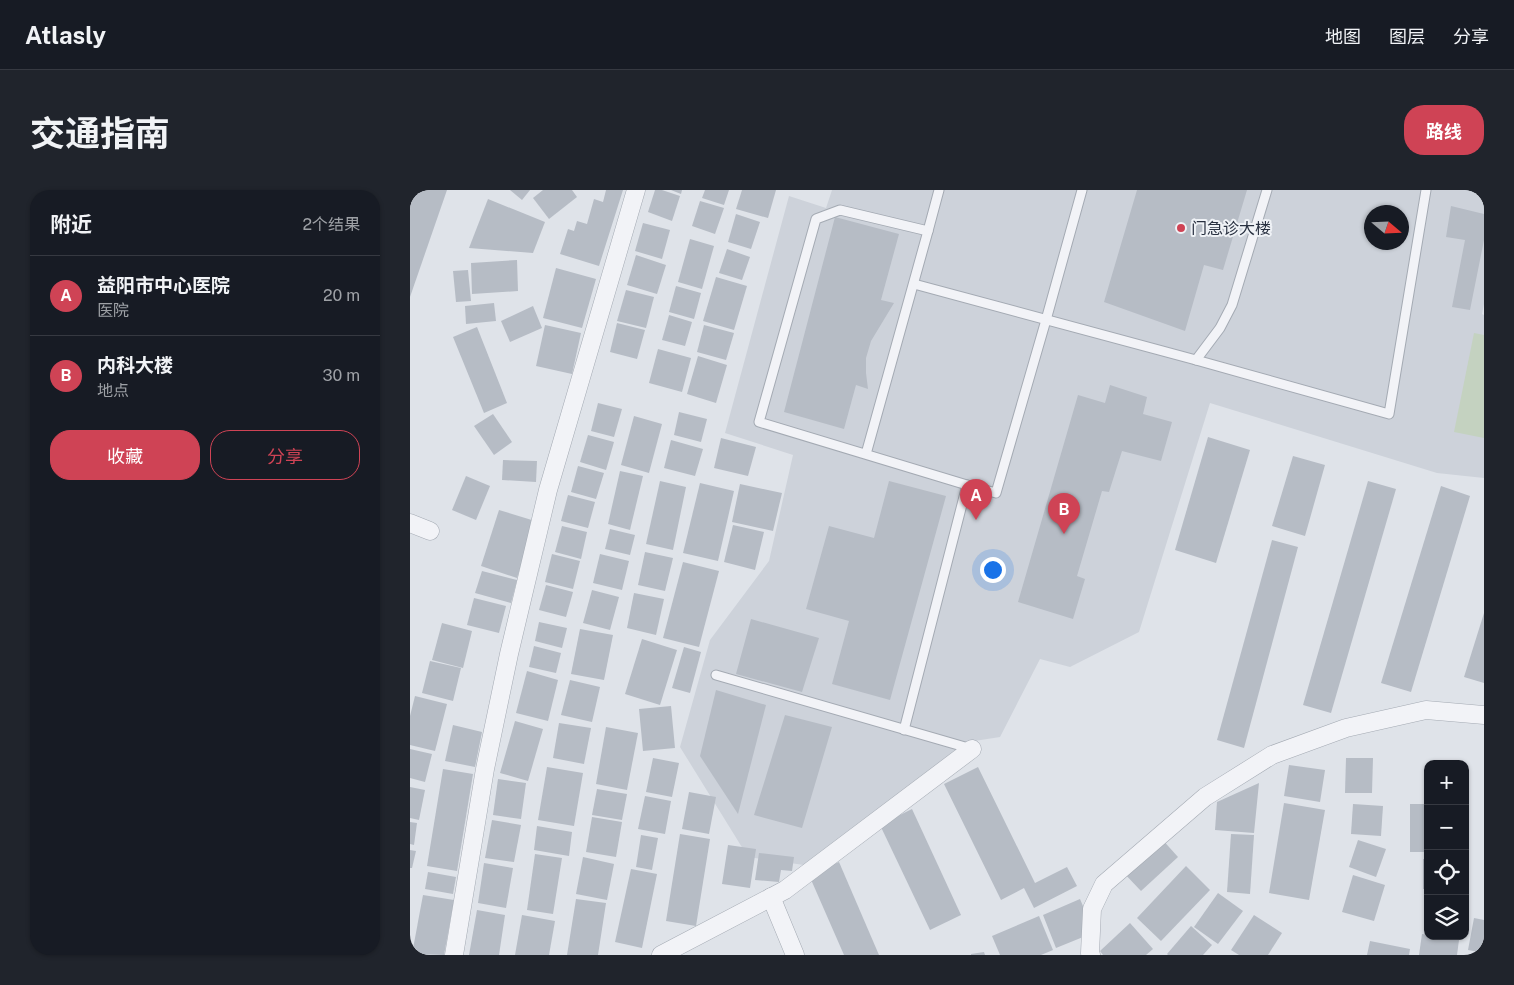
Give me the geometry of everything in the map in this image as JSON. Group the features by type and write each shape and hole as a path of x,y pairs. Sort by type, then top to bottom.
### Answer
{"street":[{"path":"454,955 485,769 509,654 548,490 636,190"},
{"path":"410,523 430,531"},
{"path":"1092,955 1090,954 1092,909 1104,884 1205,797 1272,754 1346,728 1426,710 1484,715"},
{"path":"661,955 784,890 972,749"},
{"path":"771,897 795,955"}],"lane":[{"path":"866,454 939,190"},
{"path":"928,231 840,210 816,219 759,422 996,493 1082,190"},
{"path":"1196,360 1220,328 1232,305 1267,190"},
{"path":"914,284 1389,414 1426,190"},
{"path":"904,730 967,485"},
{"path":"716,675 972,749"}],"shaded area":[{"path":"832,190 1484,190 1484,304 1482,314 1484,315 1484,478 1437,473 1210,403 1139,632 1070,667 1040,659 1000,737 968,742 804,865 748,857 680,747 710,640 769,561 793,455 725,433 789,196 826,208"}],"green space":[{"path":"1474,333 1484,335 1484,438 1454,432"}],"building":[{"path":"410,190 447,190 410,297"},
{"path":"510,190 530,190 522,200"},
{"path":"543,190 572,190 577,197 549,219 533,198"},
{"path":"606,190 623,190 599,266 560,254 568,229 574,231 577,221 587,224 594,199 603,202"},
{"path":"655,190 662,190 680,196 672,221 648,212"},
{"path":"671,190 682,190 681,194"},
{"path":"705,190 729,190 724,205 702,198"},
{"path":"742,190 776,190 768,218 736,209"},
{"name":"门急诊大楼","path":"1137,190 1247,190 1223,270 1204,265 1185,331 1104,302"},
{"path":"488,199 545,222 533,253 469,248"},
{"path":"700,201 724,208 715,234 692,226"},
{"path":"1451,206 1484,214 1484,240 1470,310 1452,307 1465,240 1446,237"},
{"path":"736,214 760,222 751,249 728,242"},
{"path":"835,217 899,234 881,300 894,303 871,341 866,358 868,389 856,385 844,429 784,412"},
{"path":"643,223 670,230 662,259 635,251"},
{"path":"690,239 714,246 702,289 678,282"},
{"path":"727,249 750,257 742,280 719,273"},
{"path":"636,255 666,265 657,294 627,285"},
{"path":"517,260 518,291 472,294 471,263"},
{"path":"556,268 596,279 582,328 543,318"},
{"path":"468,270 471,301 456,302 453,271"},
{"path":"716,277 747,286 734,330 703,321"},
{"path":"676,286 701,293 694,319 669,312"},
{"path":"626,290 654,297 646,328 617,321"},
{"path":"494,303 496,321 466,324 465,306"},
{"path":"533,306 542,328 510,342 501,321"},
{"path":"669,315 692,322 685,346 662,340"},
{"path":"617,323 645,330 637,359 610,352"},
{"path":"545,325 581,333 572,374 536,366"},
{"path":"704,325 734,333 726,360 697,352"},
{"path":"477,327 507,403 484,413 453,337"},
{"path":"658,349 691,358 682,392 649,383"},
{"path":"698,356 727,365 716,403 687,394"},
{"path":"1110,385 1147,397 1143,414 1172,422 1161,461 1122,451 1109,492 1102,491 1077,576 1085,579 1073,619 1018,602 1078,395 1105,403"},
{"path":"598,403 622,409 614,437 591,431"},
{"path":"679,412 707,419 701,442 674,435"},
{"path":"493,414 512,442 494,455 474,426"},
{"path":"634,416 662,424 649,473 621,465"},
{"path":"588,435 614,442 606,470 580,462"},
{"path":"1208,437 1250,450 1216,563 1175,550"},
{"path":"721,438 756,447 748,476 714,468"},
{"path":"671,440 703,449 695,476 664,468"},
{"path":"1293,456 1325,465 1305,536 1272,526"},
{"path":"503,460 537,461 536,482 502,480"},
{"path":"578,466 604,473 596,499 571,492"},
{"path":"620,471 643,476 630,530 608,524"},
{"path":"466,476 490,486 476,520 452,510"},
{"path":"660,481 686,487 673,550 646,544"},
{"path":"889,481 946,496 890,700 832,684 849,621 806,609 829,526 874,538"},
{"path":"1368,481 1396,489 1331,713 1303,705"},
{"path":"700,483 734,491 718,561 683,553"},
{"path":"740,484 782,493 773,531 732,522"},
{"path":"1441,486 1470,496 1411,692 1381,683"},
{"path":"568,495 595,502 588,528 561,521"},
{"path":"499,510 535,521 517,578 481,566"},
{"path":"733,525 764,532 755,570 724,562"},
{"path":"562,526 587,532 581,559 555,552"},
{"path":"610,529 635,535 630,555 605,549"},
{"path":"1272,540 1298,547 1244,748 1217,740"},
{"path":"645,552 673,558 665,591 638,585"},
{"path":"552,554 580,561 573,589 545,582"},
{"path":"600,554 629,561 622,590 593,583"},
{"path":"683,562 719,571 699,647 663,638"},
{"path":"482,571 517,580 511,603 475,593"},
{"path":"546,585 573,592 566,617 539,610"},
{"path":"592,590 619,597 610,630 583,623"},
{"path":"634,593 664,599 656,635 627,628"},
{"path":"474,598 506,606 499,633 467,625"},
{"path":"1484,613 1484,683 1464,677"},
{"path":"751,619 819,638 802,692 736,674"},
{"path":"539,622 567,628 562,648 535,641"},
{"path":"442,623 472,631 463,668 432,660"},
{"path":"580,629 613,635 604,680 571,674"},
{"path":"642,639 677,650 660,705 625,694"},
{"path":"534,646 561,653 556,673 529,667"},
{"path":"684,647 701,652 690,693 672,688"},
{"path":"430,661 461,668 453,701 422,693"},
{"path":"527,671 558,680 548,721 516,713"},
{"path":"570,680 600,687 592,722 561,715"},
{"path":"716,690 766,705 738,814 700,756"},
{"path":"415,696 447,704 435,751 410,745 410,716"},
{"path":"671,706 675,748 643,751 639,709"},
{"path":"785,715 832,727 802,828 754,815"},
{"path":"515,721 543,729 528,781 500,773"},
{"path":"559,723 591,728 584,764 553,758"},
{"path":"453,725 482,732 475,767 445,761"},
{"path":"606,727 638,733 627,790 596,784"},
{"path":"410,749 432,754 425,782 410,778"},
{"path":"653,758 679,763 672,797 646,792"},
{"path":"1346,758 1373,758 1372,793 1345,793"},
{"path":"1289,765 1325,770 1320,802 1284,796"},
{"path":"547,767 583,773 574,826 538,820"},
{"path":"978,767 1035,883 1067,867 1077,886 1034,908 1024,888 1001,900 944,784"},
{"path":"443,769 473,774 457,871 427,866"},
{"path":"498,779 526,783 521,819 493,815"},
{"path":"1259,783 1254,833 1215,830 1217,802"},
{"path":"410,787 425,790 419,820 410,818"},
{"path":"597,789 627,794 622,820 592,815"},
{"path":"689,792 716,797 709,834 682,829"},
{"path":"645,796 671,801 665,834 638,829"},
{"path":"1284,803 1325,810 1309,900 1269,893"},
{"path":"1353,804 1383,806 1381,836 1351,834"},
{"path":"1410,804 1424,804 1424,852 1410,852"},
{"path":"912,809 961,915 930,930 880,825"},
{"path":"592,817 622,822 616,857 586,852"},
{"path":"492,820 521,825 514,862 485,858"},
{"path":"410,822 417,823 414,845 410,844"},
{"path":"537,826 572,832 569,856 534,850"},
{"path":"680,834 710,839 696,926 666,921"},
{"path":"1231,834 1254,835 1250,894 1227,892"},
{"path":"641,835 658,838 652,870 636,867"},
{"path":"1160,837 1178,857 1141,891 1122,871"},
{"path":"1358,840 1386,849 1376,877 1349,867"},
{"path":"728,845 756,849 750,888 722,884"},
{"path":"410,850 416,851 412,868 410,868"},
{"path":"759,853 794,857 792,871 781,870 779,882 755,880"},
{"path":"535,854 562,858 553,914 527,910"},
{"path":"583,857 614,864 607,900 576,894"},
{"path":"1423,859 1424,859 1424,889"},
{"path":"839,862 879,955 844,955 809,875"},
{"path":"484,863 513,868 506,908 478,903"},
{"path":"1186,866 1210,890 1161,941 1137,918"},
{"path":"631,869 657,874 642,948 615,942"},
{"path":"428,872 456,877 453,894 425,889"},
{"path":"1353,875 1385,885 1374,921 1342,912"},
{"path":"1218,893 1243,911 1218,944 1194,927"},
{"path":"423,895 454,900 444,955 412,954"},
{"path":"576,899 606,903 598,955 567,955"},
{"path":"1080,899 1088,918 1082,920 1088,935 1056,948 1043,915"},
{"path":"477,910 505,915 499,955 469,955"},
{"path":"522,915 555,921 549,955 515,955"},
{"path":"1254,915 1282,933 1268,955 1239,955 1231,950"},
{"path":"1039,916 1053,950 1041,955 1000,955 992,936"},
{"path":"1474,918 1484,920 1484,953 1468,950"},
{"path":"1130,923 1153,949 1146,955 1103,955 1100,951"},
{"path":"1191,926 1212,945 1203,955 1168,955 1167,954"},
{"path":"1422,934 1424,934 1424,940 1459,940 1457,955 1419,955"},
{"path":"1370,941 1410,949 1409,955 1367,955"},
{"path":"984,952 985,955 971,955 971,954"}],"place":[{"name":"门急诊大楼","path":"1181,228"},
{"name":"益阳市中心医院","path":"976,520"},
{"name":"内科大楼","path":"1064,534"}]}
